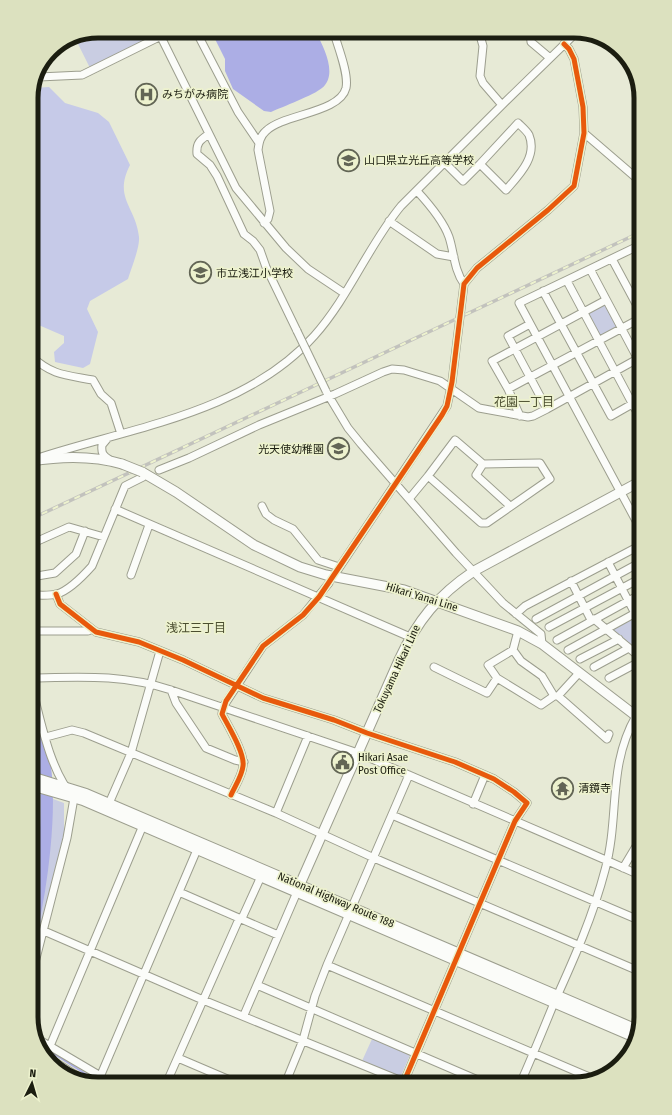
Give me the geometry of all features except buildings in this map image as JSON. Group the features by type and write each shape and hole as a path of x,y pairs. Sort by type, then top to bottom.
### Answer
{"highway":[{"name":"National Highway Route 188","path":"38,783 59,788 108,807 556,999 633,1028"},
{"name":"National Highway Route 188","path":"59,788 74,798 108,807"},
{"name":"National Highway Route 188","path":"556,999 631,1035"}],"main road":[{"name":"Hikari Yanai Line","path":"38,460 77,457 110,460 122,464 176,492 248,541 275,556 326,576 404,590 518,631 542,644 579,673 634,711"},
{"name":"Tokuyama Hikari Line","path":"299,889 410,637 424,614 458,581 474,571 634,485"}],"street":[{"path":"42,77 82,74 156,38"},
{"path":"161,38 236,188 264,223 308,269 344,293"},
{"path":"200,38 238,112 259,143"},
{"path":"264,223 268,219 270,211 258,150 259,143 267,129 334,102 344,93 346,80 335,38"},
{"path":"481,38 483,46 480,76 483,83 502,104"},
{"path":"530,38 530,42 550,58"},
{"path":"38,458 109,438 233,396 267,376 296,355 314,336 344,293 388,221 502,104 570,38"},
{"path":"262,506 266,514 274,520 293,529 318,560 338,569 442,415 447,406 451,388 464,284 477,268 548,210 574,186 584,133 582,96 574,59 570,49 564,44"},
{"path":"444,163 463,181 518,123 529,135 530,148 527,166 506,190 480,164"},
{"path":"584,133 634,176"},
{"path":"208,134 200,140 196,147 197,154 210,165 217,176 244,234 253,241 260,250 266,267 296,331 327,393 348,428 456,553 503,603 541,634 542,644"},
{"path":"417,191 441,221 448,234 460,278 464,284"},
{"path":"388,221 437,254 454,257"},
{"path":"634,248 519,303 634,517"},
{"path":"612,259 634,299"},
{"path":"590,269 621,329 634,350"},
{"path":"566,281 634,407"},
{"path":"543,291 611,416 632,403"},
{"path":"520,416 508,389 492,361 606,300"},
{"path":"508,389 634,322"},
{"path":"530,324 508,336 547,409"},
{"path":"38,362 44,368 51,371 93,380 101,394 111,403 121,434"},
{"path":"159,470 189,458 327,393 392,369 404,370 419,374 451,388 479,408 520,416 533,416 592,383 634,363"},
{"path":"109,438 102,444 102,452 103,456 110,460"},
{"path":"409,499 455,440 483,464 540,463 550,479 487,523 481,523 428,476"},
{"path":"483,464 476,475 510,506"},
{"path":"38,595 56,594 63,591 92,566 125,486 142,474"},
{"path":"115,509 410,637"},
{"path":"131,575 149,525"},
{"path":"38,541 69,527 104,537"},
{"path":"38,576 55,573 76,554 85,531"},
{"path":"516,614 525,606 570,581 634,549"},
{"path":"608,562 628,601 634,608"},
{"path":"536,618 634,566"},
{"path":"570,581 592,619 634,653"},
{"path":"549,627 634,582"},
{"path":"231,795 243,768 244,762 222,714 223,707 263,646 303,615 329,583"},
{"path":"56,594 60,604 92,629 127,638 160,651 263,698 334,720 367,733 455,762 485,775 514,792 527,803 515,821 416,1053 407,1077"},
{"path":"557,640 592,619 634,598"},
{"path":"568,650 634,614"},
{"path":"38,631 88,631 92,629"},
{"path":"518,631 513,650 488,665 497,678 540,705 556,696 579,673"},
{"path":"580,659 619,640"},
{"path":"594,668 629,648"},
{"path":"513,650 521,661 542,676 556,696 607,738 609,734"},
{"path":"108,807 131,753 160,651"},
{"path":"609,678 634,663"},
{"path":"434,667 487,692 497,678"},
{"path":"38,678 106,676 151,683 358,753 473,804 608,860 634,874"},
{"path":"171,690 176,703 206,748 235,760 244,762"},
{"path":"38,709 60,778 59,788"},
{"path":"523,1077 596,903 608,860 616,773 627,732 634,722"},
{"path":"46,737 72,730 78,731 276,813 374,858 634,969"},
{"path":"276,813 308,736"},
{"path":"288,1077 303,1040 327,965 409,775"},
{"path":"473,804 485,775"},
{"path":"38,953 67,838 74,798"},
{"path":"392,815 634,918"},
{"path":"50,1046 145,823"},
{"path":"43,1042 100,1076 198,846"},
{"path":"623,868 634,850"},
{"path":"169,1077 238,919 243,916 263,873"},
{"path":"244,1015 299,889"},
{"path":"179,892 238,919 278,935"},
{"path":"44,931 203,1000 244,1015 391,1077"},
{"path":"327,965 586,1076"},
{"path":"257,985 471,1077"},
{"path":"178,1058 223,1077"}],"shaded area":[{"path":"98,38 150,39 90,68 77,42 86,39"},
{"path":"49,87 65,103 98,113 109,122 130,165 125,176 124,186 127,202 134,218 139,237 137,252 128,279 90,301 87,309 98,332 90,364 83,368 55,362 54,352 64,343 64,336 38,325 39,88"},
{"path":"605,302 618,327 600,336 586,312"},
{"path":"633,617 634,650 609,630"},
{"path":"38,793 64,803 64,837 44,922 38,924"},
{"path":"372,1039 410,1055 400,1077 362,1061"}],"water":[{"path":"210,38 319,38 328,61 329,76 327,83 318,91 298,101 271,112 264,111 233,89 225,71 225,59 215,39 211,40"}],"waterway":[{"path":"38,742 45,767 47,806 42,871 38,898"},
{"path":"47,1049 90,1076"}],"railway":[{"path":"38,516 634,235"}],"cycle path":[{"path":"231,795 241,773 243,761 239,747 222,714 226,701 263,646 303,615 319,597 442,415 447,406 452,382 464,284 477,268 548,210 574,186 584,133 583,107 574,59 569,49 564,44"},
{"path":"56,594 60,604 96,632 139,642 183,660 263,698 334,720 367,733 455,762 494,779 514,792 527,803 515,821 406,1077"}],"place":[{"name":"みちがみ病院","path":"147,94"},
{"name":"山口県立光丘高等学校","path":"349,160"},
{"name":"市立浅江小学校","path":"200,273"},
{"name":"光天使幼稚園","path":"339,449"},
{"name":"Hikari Asae Post Office","path":"343,763"},
{"name":"清鏡寺","path":"562,788"}],"district":[{"name":"花園一丁目","path":"524,402"},
{"name":"浅江三丁目","path":"196,628"}]}
